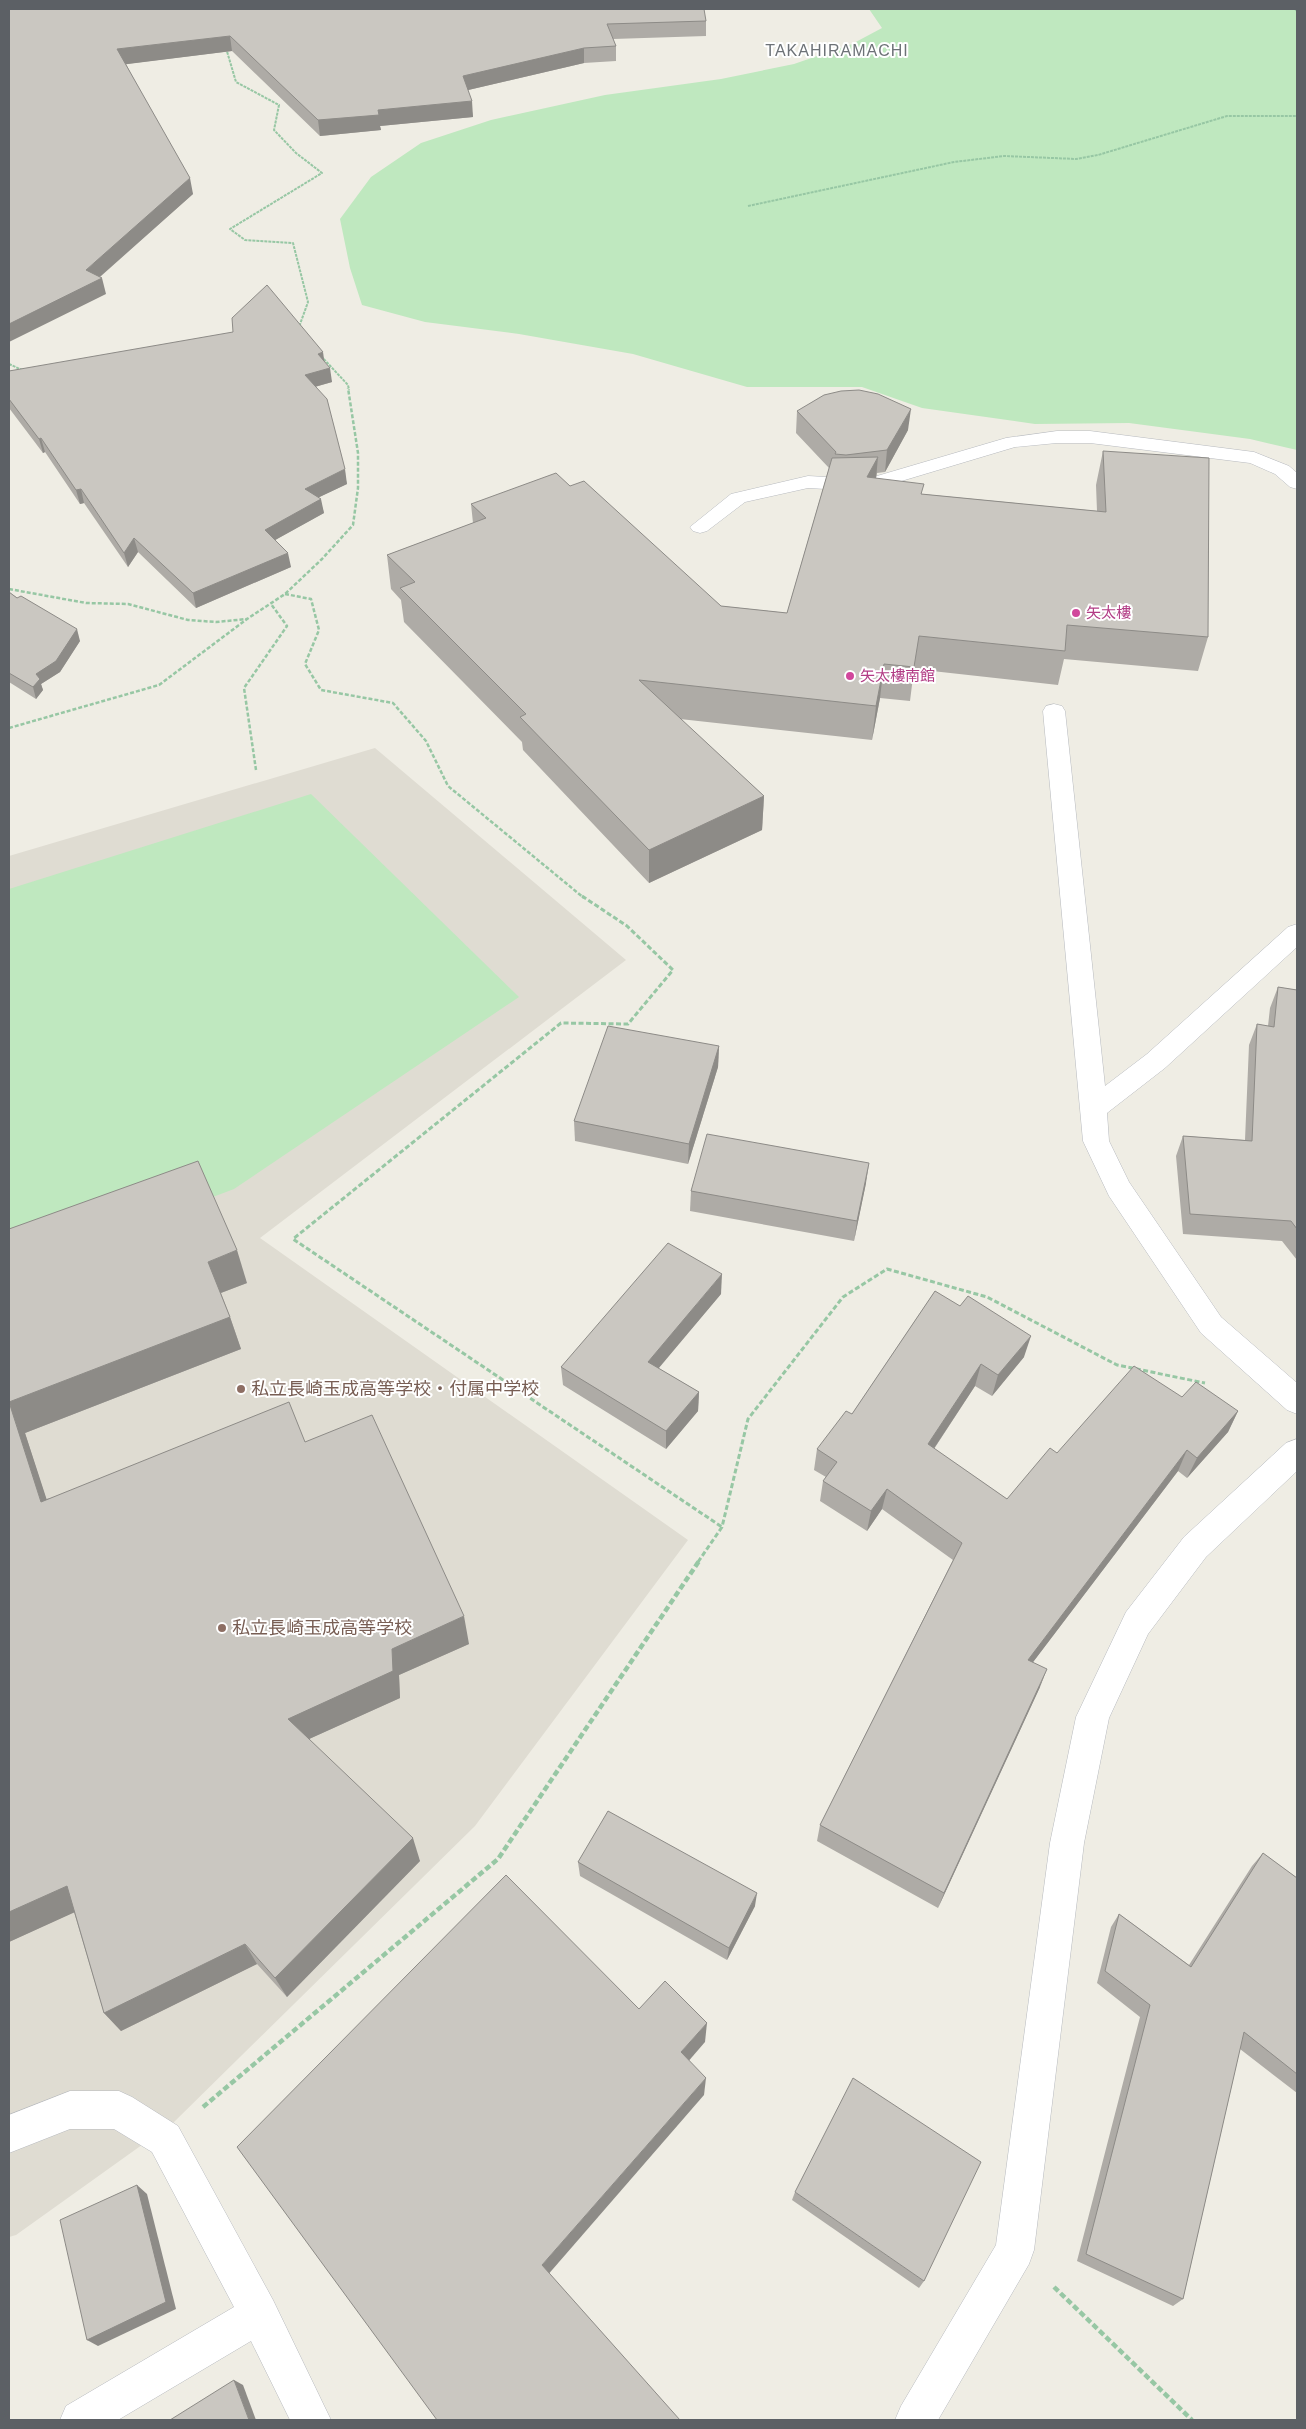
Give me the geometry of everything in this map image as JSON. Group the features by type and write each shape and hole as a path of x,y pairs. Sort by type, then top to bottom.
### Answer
{"street":[{"path":"700,527 738,498 808,482 844,484 878,482 1013,442 1057,437 1090,437 1254,458 1282,470 1297,483"},
{"path":"1054,711 1096,1141 1119,1188 1211,1325 1297,1401"},
{"path":"1094,1109 1162,1055 1253,976 1297,933"},
{"path":"915,2420 1015,2250 1067,1843 1093,1717 1136,1624 1195,1547 1297,1452"},
{"path":"9,2134 70,2110 120,2110 165,2139 259,2314 311,2420"},
{"path":"80,2420 259,2314"}],"path":[{"path":"225,48 236,82 279,105 274,130 296,153 322,174 230,229 245,240 293,243 308,302 299,327 303,334"},
{"path":"748,206 954,162 1004,156 1076,159 1228,116 1297,116"},
{"path":"9,728 159,685 285,594 353,525 358,488 358,453 348,385 314,349"},
{"path":"9,364 24,370"},
{"path":"9,589 86,603 128,604 188,620 216,622 248,619"},
{"path":"285,594 311,599 319,630 305,664 321,690 393,703 426,741 448,786 571,890 627,926 672,970 628,1024 561,1023 293,1239 722,1527"},
{"path":"256,770 244,688 287,626 271,604"},
{"path":"165,2139 498,1859 722,1527 748,1419 843,1297 887,1269 986,1297 1117,1365 1211,1384"},
{"path":"1015,2250 1192,2420"}],"shaded area":[{"name":"私立長崎玉成高等学校・付属中学校","path":"375,748 626,960 260,1238 688,1540 475,1826 174,2122 16,2235 9,2237 9,856"}],"green space":[{"path":"869,9 1297,9 1297,450 1250,439 1129,423 1035,424 922,408 862,387 747,387 633,354 519,334 425,322 362,305 350,268 340,219 371,177 421,143 491,120 605,95 721,79 794,64 852,44 882,28"},
{"path":"311,794 519,997 234,1189 9,1274 9,889"}],"building":[{"path":"9,9 704,9 706,21 607,24 616,46 584,48 463,76 472,101 378,110 379,115 318,120 230,36 117,49 190,178 86,270 102,278 9,324"},
{"path":"267,285 323,352 318,354 330,368 305,375 327,399 345,469 305,489 321,499 265,530 288,553 193,593 134,538 124,553 81,489 76,490 41,438 39,439 9,399 9,371 233,332 232,318"},
{"path":"859,390 878,394 911,409 887,450 846,455 835,454 836,452 797,411 824,395 841,391"},
{"path":"1103,451 1209,458 1208,637 1067,625 1065,651 919,636 914,667 884,664 876,706 639,680 764,796 649,850 520,717 526,714 400,588 415,582 387,555 486,518 471,504 556,473 570,486 584,481 721,606 787,613 832,458 878,457 867,477 924,484 921,494 1106,512"},
{"path":"9,592 17,598 21,596 77,629 56,661 36,674 40,679 33,687 9,673"},
{"path":"1278,987 1297,990 1297,1229 1291,1221 1190,1214 1183,1136 1252,1141 1257,1024 1274,1027"},
{"path":"608,1026 719,1046 689,1144 574,1121"},
{"path":"707,1134 869,1163 857,1221 691,1191"},
{"path":"198,1161 237,1250 208,1262 230,1317 9,1402 9,1229"},
{"path":"668,1243 722,1274 648,1362 699,1392 666,1431 561,1367"},
{"path":"935,1291 960,1306 968,1296 1031,1336 998,1375 981,1364 928,1444 1007,1499 1050,1448 1057,1453 1134,1366 1182,1397 1196,1382 1238,1411 1197,1458 1187,1450 1028,1660 1047,1669 944,1893 820,1825 962,1543 887,1489 871,1511 823,1481 837,1462 817,1449 846,1411 852,1414"},
{"path":"9,1402 41,1502 289,1402 305,1442 372,1415 464,1616 392,1649 393,1671 288,1719 413,1838 275,1978 245,1944 104,2013 67,1886 9,1912"},
{"path":"608,1811 757,1893 729,1948 578,1862"},
{"path":"1263,1853 1297,1878 1297,2074 1244,2032 1183,2299 1086,2254 1150,2005 1105,1971 1119,1914 1191,1967"},
{"path":"506,1875 639,2009 665,1981 707,2023 681,2052 706,2078 542,2265 680,2420 437,2420 237,2147"},
{"path":"853,2078 981,2162 924,2281 795,2192"},
{"path":"137,2185 166,2302 87,2340 60,2220"},
{"path":"234,2380 249,2420 170,2420"}],"place":[{"name":"矢太樓","path":"1076,613"},
{"name":"矢太樓南館","path":"850,676"},
{"name":"私立長崎玉成高等学校・付属中学校","path":"241,1389"},
{"name":"私立長崎玉成高等学校","path":"222,1628"}],"district":[{"name":"TAKAHIRAMACHI","path":"837,50"}]}
